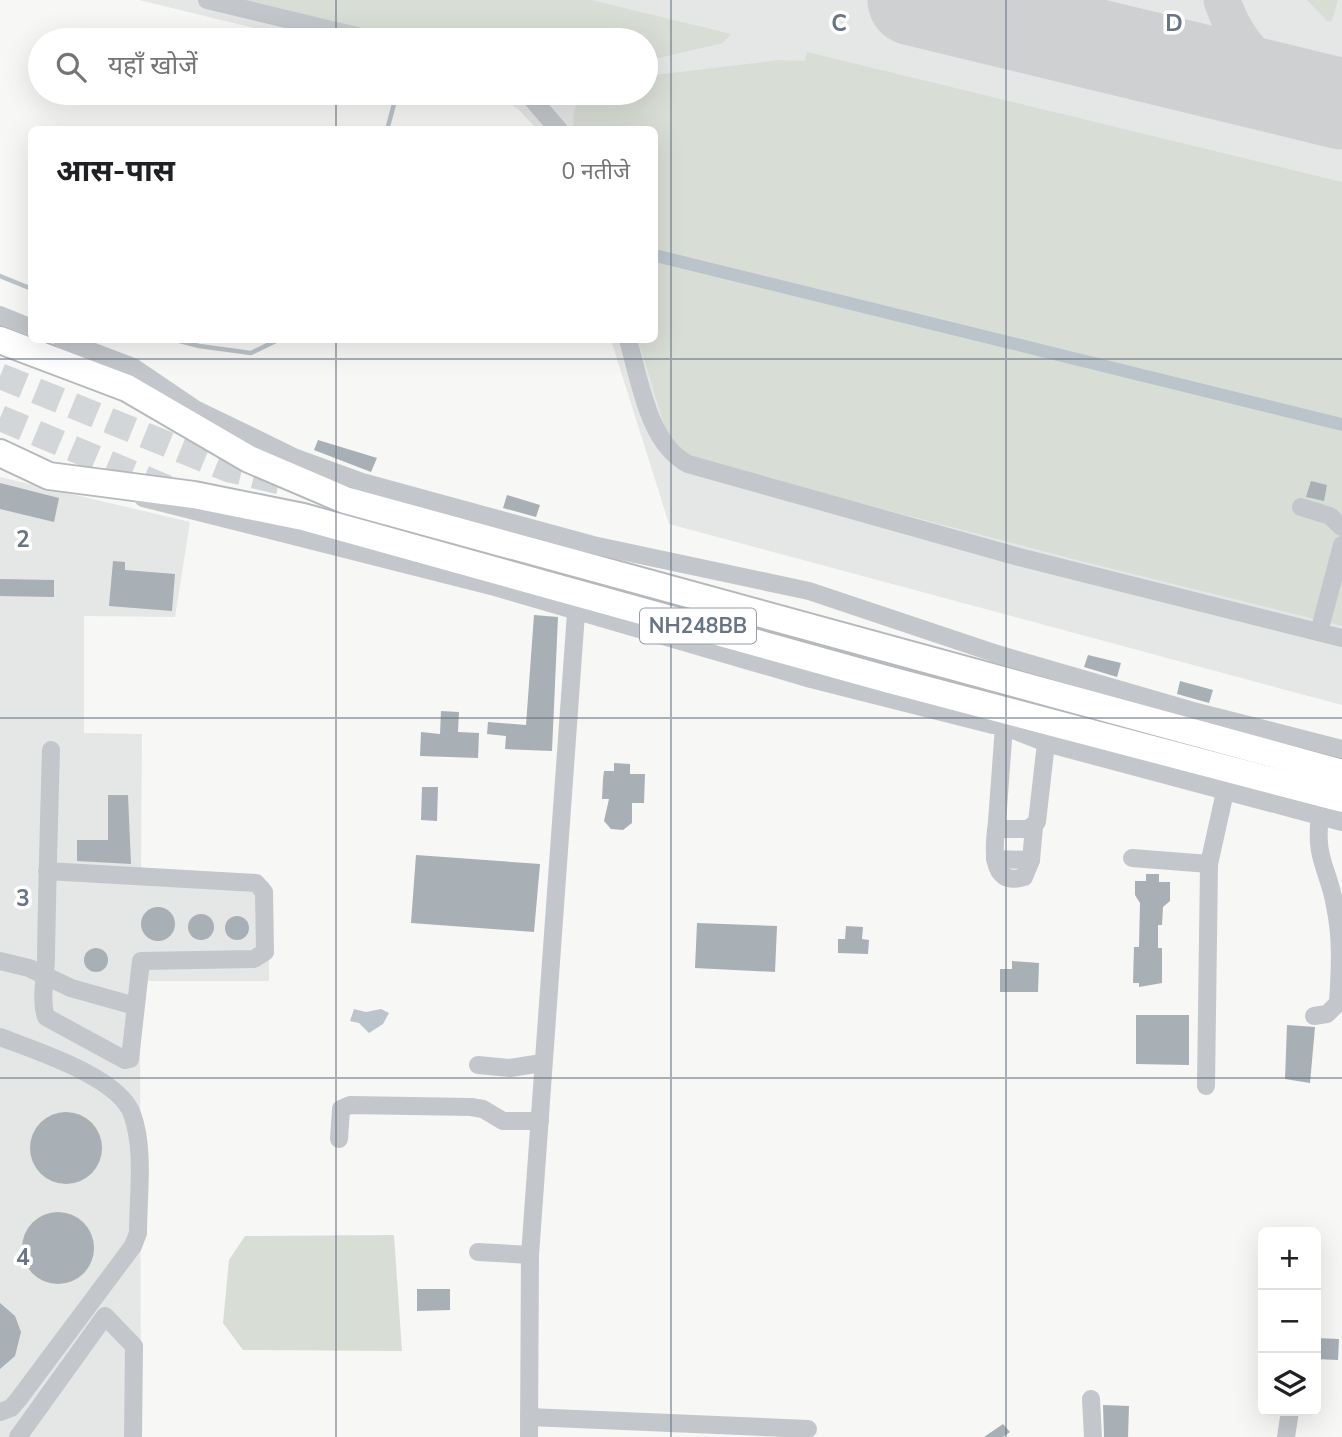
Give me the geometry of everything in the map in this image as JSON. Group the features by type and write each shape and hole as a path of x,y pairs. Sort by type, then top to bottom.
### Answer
{"highway":[{"name":"NH248BB","path":"0,340 127,388 249,459 318,491 374,510 1342,773"},
{"path":"0,453 49,476"},
{"name":"NH248BB","path":"49,476 194,495 303,517 577,601 886,679 1004,720 1342,799"}],"street":[{"path":"207,0 323,28"},
{"path":"537,105 556,126"},
{"path":"0,315 28,326"},
{"path":"70,343 133,367 195,409 296,458 362,482 593,545 809,592 997,654 1193,711 1342,749"},
{"path":"629,343 657,431 670,451 688,464 1019,557 1342,638"},
{"path":"0,465 49,476"},
{"path":"1301,506 1330,516 1342,527"},
{"path":"1319,632 1342,545"},
{"path":"530,1437 530,1255 577,601"},
{"path":"1046,743 1031,860 1024,877 1010,879 999,874 995,859 1004,720 1046,743 1342,822"},
{"path":"47,871 256,883 261,887 266,946 261,957 141,961 135,1006 133,1056 125,1060 46,1017 47,871 51,750"},
{"path":"1206,1086 1209,864 1225,792"},
{"path":"1314,1016 1327,1014 1338,1003 1341,969 1335,903 1318,850 1320,817"},
{"path":"997,822 997,826 1006,830 1034,827"},
{"path":"1132,858 1209,864"},
{"path":"0,961 29,968 46,979 135,1006"},
{"path":"0,1037 93,1077 121,1094 132,1113 137,1135 138,1233 133,1246 18,1400 11,1408 0,1412"},
{"path":"478,1065 510,1068 542,1063"},
{"path":"340,1139 341,1109 350,1105 471,1107 483,1109 503,1121 540,1121"},
{"path":"478,1252 530,1255"},
{"path":"18,1437 105,1316 134,1346 133,1437"},
{"path":"1091,1399 1093,1437"},
{"path":"1286,1437 1289,1416"},
{"path":"529,1417 808,1429"}],"shaded area":[{"path":"139,0 1342,0 1342,705 669,524 612,343 658,343 658,126 534,126 512,105 658,105 658,28 254,28"},
{"path":"231,0 592,0 731,34 723,43 658,58 658,28 349,28"},
{"path":"1307,0 1338,0 1332,21 1328,22"},
{"path":"807,52 1342,182 1342,626 692,459 668,438 639,343 658,343 658,126 574,126 576,105 658,105 658,75 780,60 805,61"},
{"path":"658,250 1342,418 1342,431 658,263"},
{"path":"0,477 190,522 175,617 84,616 84,733 142,734 141,872 269,882 269,981 140,981 141,1437 0,1437"},
{"path":"354,1009 366,1012 381,1009 389,1013 383,1024 369,1033 359,1023 350,1021"},
{"path":"394,1235 402,1351 243,1350 223,1323 229,1260 245,1236"}],"building":[{"path":"318,440 377,458 371,472 314,450"},
{"path":"1311,481 1327,485 1324,501 1306,497"},
{"path":"0,483 59,498 54,522 0,509"},
{"path":"507,495 540,505 536,517 503,508"},
{"path":"113,561 125,562 125,570 175,574 172,611 109,606"},
{"path":"0,579 54,580 54,597 0,596"},
{"path":"534,615 558,617 552,751 505,749 506,736 487,734 488,722 526,725"},
{"path":"1088,655 1121,663 1117,677 1084,667"},
{"path":"1180,681 1213,690 1209,703 1177,694"},
{"path":"441,711 459,712 458,732 479,733 478,758 420,756 421,732 440,734"},
{"path":"614,763 630,764 630,774 645,774 644,803 632,803 632,823 623,830 611,829 604,821 609,799 602,799 604,771 614,771"},
{"path":"422,787 438,787 437,821 421,820"},
{"path":"108,795 128,795 131,864 77,861 77,840 108,840"},
{"path":"416,855 540,864 534,932 411,923"},
{"path":"1146,874 1159,874 1159,882 1170,882 1170,901 1163,907 1162,925 1158,925 1158,948 1162,948 1162,983 1139,987 1139,983 1133,983 1134,947 1139,947 1140,903 1135,895 1135,881 1146,881"},
{"path":"158,907 170,912 175,924 170,936 158,941 146,936 141,924 146,912"},
{"path":"201,914 210,918 214,927 210,936 201,940 192,936 188,927 192,918"},
{"path":"232,916 242,916 249,923 249,933 242,940 232,940 225,933 225,923"},
{"path":"697,923 777,926 775,972 695,968"},
{"path":"846,926 863,927 862,939 869,940 868,954 838,953 838,939 845,939"},
{"path":"96,948 107,955 108,960 101,971 96,972 85,965 84,960 91,949"},
{"path":"1012,961 1039,963 1038,992 1000,992 1000,969 1012,969"},
{"path":"1136,1015 1189,1015 1189,1065 1136,1064"},
{"path":"1287,1025 1315,1027 1310,1083 1285,1079"},
{"path":"73,1112 92,1122 100,1134 100,1162 92,1174 80,1182 59,1184 40,1174 32,1162 30,1141 40,1122 52,1114"},
{"path":"58,1212 78,1218 88,1228 94,1248 88,1268 78,1278 58,1284 38,1278 28,1268 22,1248 28,1228 38,1218"},
{"path":"417,1289 450,1289 450,1310 417,1311"},
{"path":"0,1303 15,1316 21,1332 15,1356 0,1369"},
{"path":"1321,1338 1339,1339 1338,1360 1321,1359"},
{"path":"1103,1405 1129,1406 1128,1437 1104,1437"},
{"path":"1003,1424 1010,1432 1003,1437 984,1437"}],"waterway":[{"path":"388,126 394,105"},
{"path":"0,276 28,287"},
{"path":"188,343 251,353 272,343"}],"taxiway":[{"path":"936,0 948,9"},
{"path":"1222,0 1244,44 1265,66 1305,95"}],"runway":[{"path":"913,0 1342,104"}],"tunnel":[{"path":"0,376 228,469 286,483"},
{"path":"0,418 167,488"}]}
